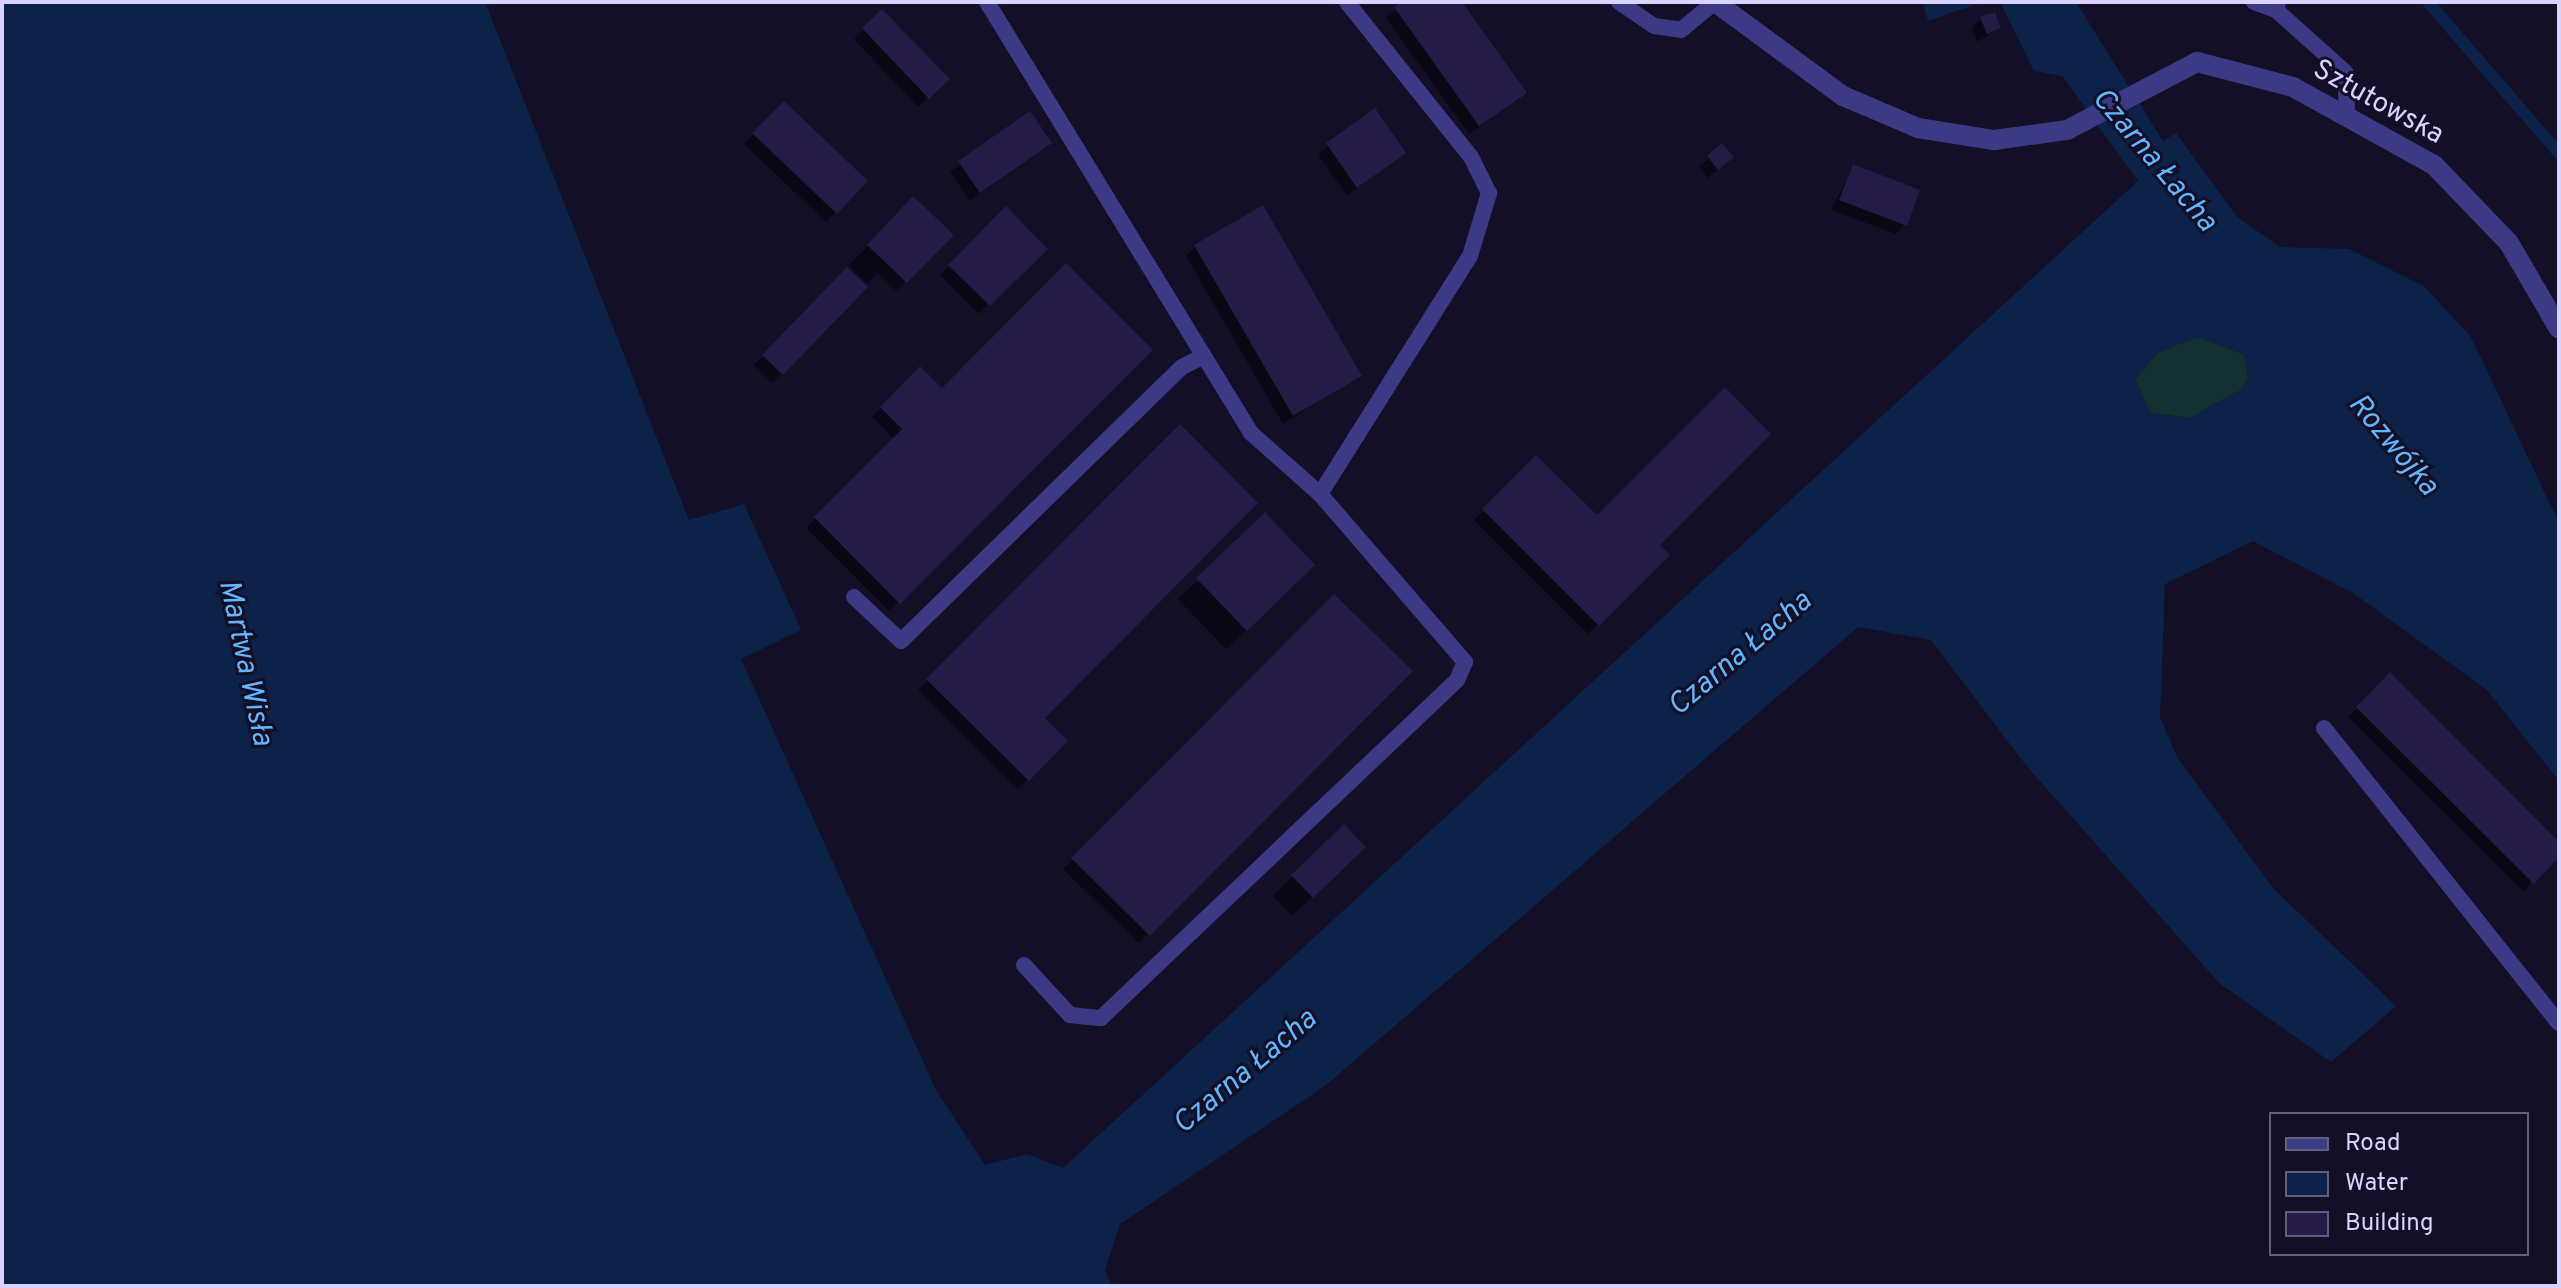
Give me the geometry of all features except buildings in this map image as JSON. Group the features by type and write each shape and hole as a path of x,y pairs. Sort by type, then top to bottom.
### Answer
{"street":[{"name":"Sztutowska","path":"1715,2 1843,96 1918,128 1994,140 2067,130 2197,62 2239,69 2347,111 2434,165 2474,201 2509,243 2559,329"}],"lane":[{"path":"987,2 1251,433 1320,494 1465,662 1457,680 1101,1018 1070,1015 1024,965"},
{"path":"1320,494 1470,256 1489,193 1471,157 1347,2"},
{"path":"1619,2 1654,26 1681,30 1715,2"},
{"path":"2254,2 2277,6 2345,72 2347,111"},
{"path":"854,597 901,641 1182,367 1202,357"},
{"path":"2324,728 2559,1023"}],"green space":[{"path":"2197,337 2244,354 2248,379 2241,390 2190,418 2150,413 2135,379 2158,352"}],"water":[{"path":"2,2 485,2 689,520 744,504 801,630 741,659 936,1090 985,1165 1027,1154 1063,1168 2138,181 2062,76 2034,71 2000,2 2076,2 2163,141 2176,133 2237,217 2280,247 2349,249 2425,287 2471,337 2559,523 2559,781 2487,690 2353,593 2253,541 2165,584 2160,717 2177,757 2273,888 2396,1006 2331,1062 2219,983 2025,764 1931,640 1858,627 1325,1086 1120,1224 1105,1270 1112,1286 2,1286","holes":["2197,337 2244,354 2248,379 2241,390 2190,418 2150,413 2135,379 2158,353"]},
{"path":"1923,2 1983,2 1928,21"}],"waterway":[{"path":"2428,2 2559,153"}],"water label":[{"name":"Czarna Łacha","path":"2153,161"},
{"name":"Rozwójka","path":"2392,446"},
{"name":"Czarna Łacha","path":"1741,655"},
{"name":"Martwa Wisła","path":"244,663"},
{"name":"Czarna Łacha","path":"1246,1073"}]}
